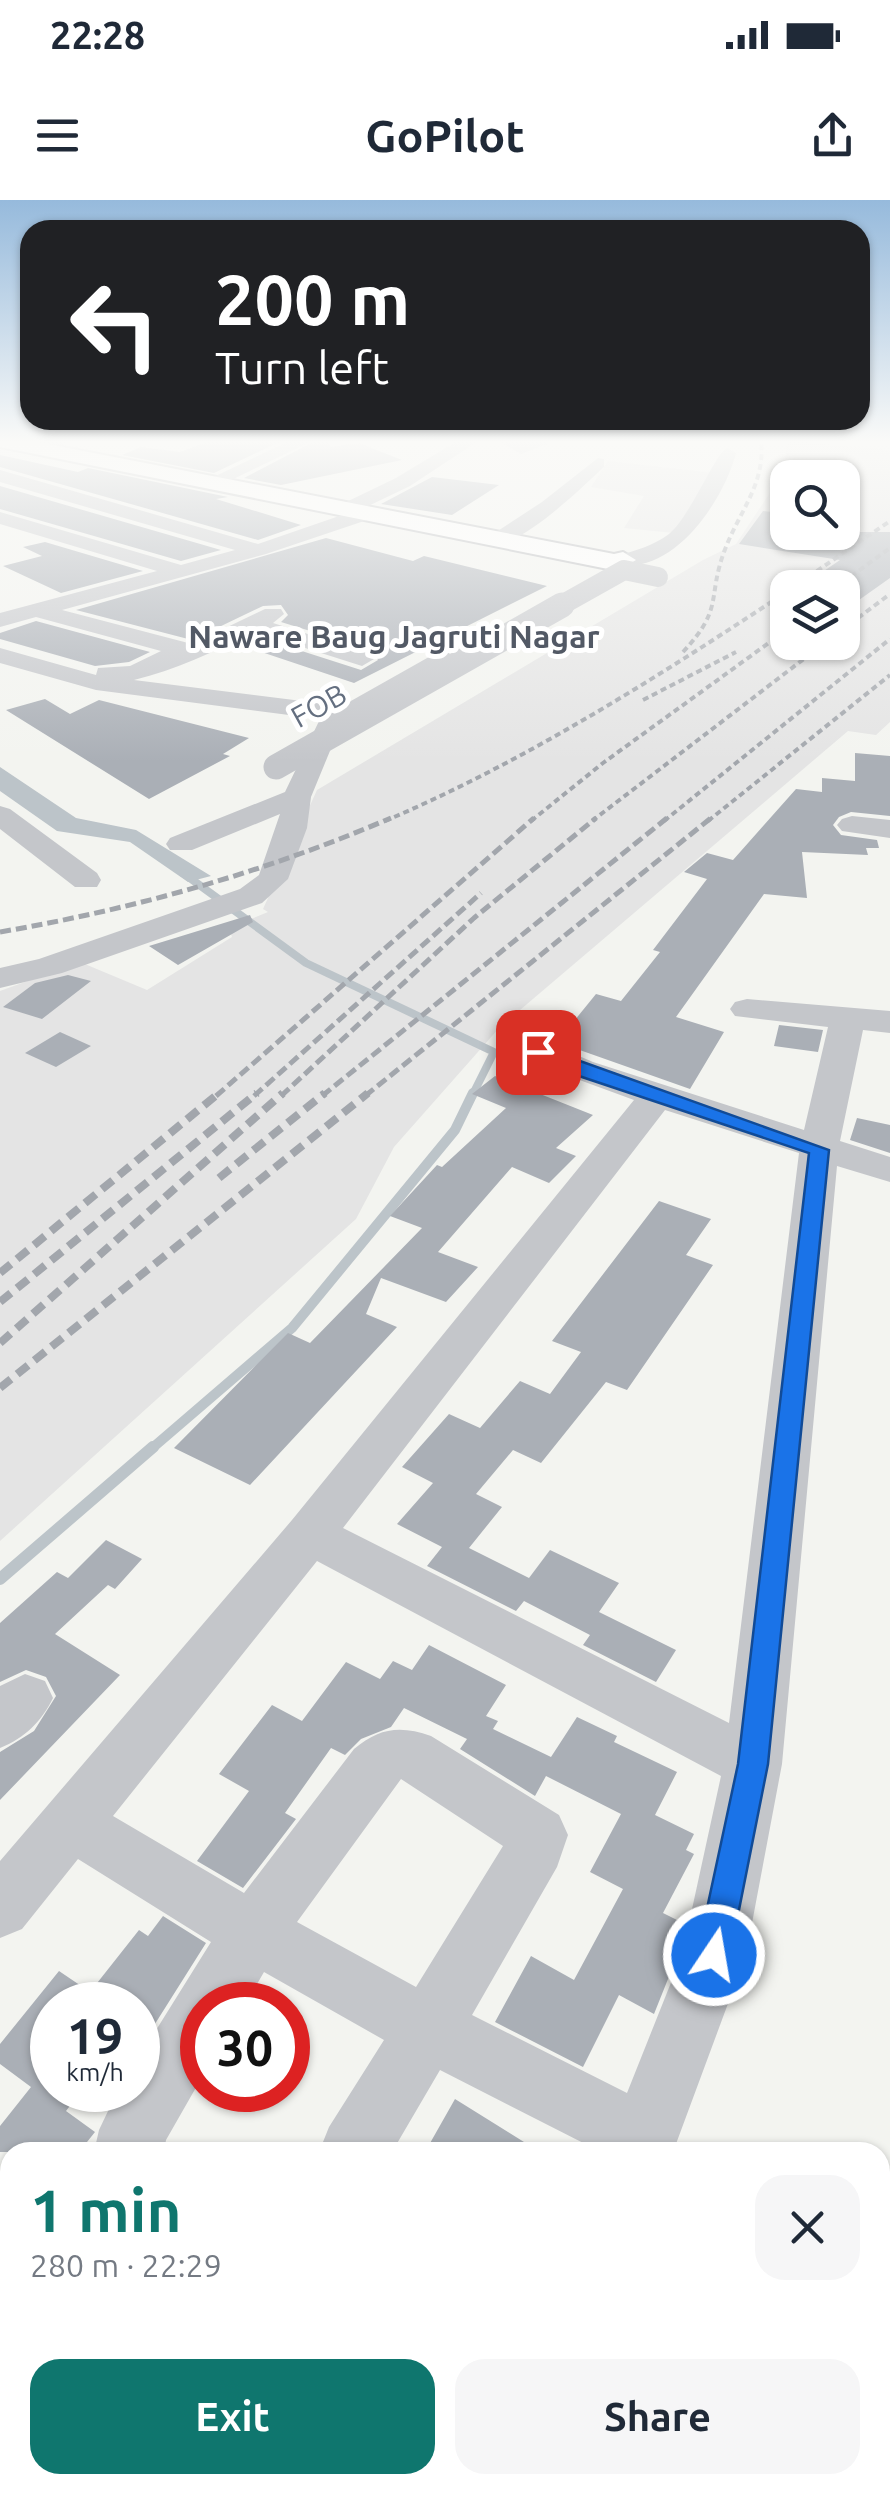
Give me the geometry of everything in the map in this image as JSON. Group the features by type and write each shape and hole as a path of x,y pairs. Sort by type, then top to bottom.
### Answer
{"main road":[{"path":"551,548 620,562"}],"street":[{"path":"103,548 181,572"},
{"path":"252,548 259,550"},
{"path":"0,620 30,600 64,603 263,548"},
{"path":"2,979 251,896 272,880 292,828 297,796 328,725 620,562 661,548"},
{"name":"FOB","path":"276,768 624,570 658,577"},
{"path":"30,600 198,648 252,654"},
{"path":"12,656 78,659 126,675 264,619 362,658"},
{"path":"12,656 50,644"},
{"path":"132,687 198,648"},
{"path":"12,656 96,683 343,714"},
{"path":"154,671 272,686 258,703"},
{"path":"181,844 297,796"},
{"path":"0,814 86,880"},
{"path":"852,825 890,828"},
{"path":"747,1009 890,1022"},
{"path":"642,2142 714,1955 753,1764 819,1150 848,1018"},
{"path":"538,1052 580,1070 890,1170"},
{"path":"0,1908 310,1534 658,1094"},
{"path":"310,1534 753,1764"},
{"path":"223,1982 253,1932 374,1767 390,1754 411,1754 538,1835 536,1848 360,2142"},
{"path":"71,1823 253,1932 636,2142"},
{"path":"131,2142 133,2130 180,2052"}],"shaded area":[{"path":"728,548 890,548 890,722 876,735 848,731 500,1027 394,1147 356,1219 0,1541 0,991 80,962 147,990 232,937 229,928 268,912 263,909 317,790"},
{"path":"0,767 76,818 136,830 211,876 188,882 130,842 57,831 0,791"}],"building":[{"path":"25,548 65,548 143,571 61,593 3,566 42,556"},
{"path":"136,548 221,550 181,561"},
{"path":"291,548 364,548 413,561 424,556 547,586 354,683 238,644 255,636 361,670 378,660 372,650 281,622 288,615 281,605 263,606 192,640 76,610"},
{"path":"890,548 890,578 860,599 860,570 825,570 840,560 777,550"},
{"path":"36,621 150,652 129,662 95,666 0,639 0,633"},
{"path":"45,699 70,714 99,700 249,738 223,754 230,756 149,799 6,710"},
{"path":"855,753 890,756 890,816 851,812 833,825 841,835 877,840 879,848 866,848 868,855 802,852 807,898 764,894 676,1017 724,1032 690,1089 557,1042 596,994 621,1001 660,952 653,950 707,879 684,872 707,853 733,860 796,789 822,792 822,778 855,781"},
{"path":"250,915 253,922 178,965 149,946"},
{"path":"68,975 91,981 42,1019 3,1007 35,983"},
{"path":"779,1025 823,1030 818,1052 774,1046"},
{"path":"60,1032 91,1046 56,1067 25,1053"},
{"path":"495,1076 593,1115 556,1148 576,1156 549,1183 512,1167 438,1252 478,1267 446,1302 381,1278 366,1314 397,1327 250,1485 174,1448 288,1333 310,1343 422,1228 390,1216 437,1165 442,1167 506,1108 472,1094"},
{"path":"857,1118 890,1125 890,1153 850,1140"},
{"path":"659,1201 711,1219 686,1255 713,1265 627,1390 606,1382 541,1463 513,1450 476,1494 502,1507 469,1548 529,1578 550,1550 619,1583 599,1612 676,1650 656,1682 583,1645 590,1635 524,1601 516,1611 427,1566 442,1547 397,1524 433,1483 402,1467 449,1414 480,1428 520,1381 550,1394 581,1352 552,1341"},
{"path":"106,1540 142,1559 115,1589 108,1585 55,1634 120,1675 0,1800 0,1752 34,1731 56,1696 46,1677 26,1670 0,1682 0,1623 57,1572 68,1578"},
{"path":"429,1645 506,1685 486,1716 498,1721 493,1729 551,1757 577,1717 617,1736 614,1742 677,1772 655,1815 694,1834 686,1850 694,1854 663,1913 685,1924 678,1954 654,2014 619,1995 583,2067 495,2022 531,1956 574,1980 623,1889 590,1872 621,1814 546,1776 535,1796 460,1749 467,1739 404,1708 391,1727 361,1739 345,1755 331,1748 285,1813 296,1819 243,1888 197,1861 249,1791 219,1774 272,1705 302,1721 346,1662 380,1679 393,1661 412,1670"},
{"path":"163,1916 206,1943 160,2016 160,1982 98,1982 139,1930 148,1936"},
{"path":"59,1971 75,1982 50,1982"},
{"path":"30,2007 30,2086 0,2064 0,2044"},
{"path":"30,2088 30,2112 67,2112 95,2132 87,2142 0,2142 0,2126"},
{"path":"455,2099 524,2142 431,2142"}],"waterway":[{"path":"183,873 306,963 494,1052 472,1096"},
{"path":"150,1450 292,1328 455,1130 473,1093"},
{"path":"0,1579 153,1447"}],"railway":[{"path":"683,652 710,613 726,548"},
{"path":"818,570 850,548"},
{"path":"860,570 890,548"},
{"path":"860,616 890,594"},
{"path":"385,821 541,744 770,603"},
{"path":"664,821 890,639"},
{"path":"531,821 603,763 770,642"},
{"path":"643,700 736,652"},
{"path":"592,821 802,660"},
{"path":"708,821 890,675"},
{"path":"0,932 199,887 295,856 391,818"},
{"path":"216,1096 534,818"},
{"path":"281,1096 474,918 596,818"},
{"path":"322,1096 667,818"},
{"path":"365,1096 711,818"},
{"path":"254,1096 481,893"},
{"path":"0,1273 219,1093"},
{"path":"0,1302 257,1093"},
{"path":"0,1343 283,1093"},
{"path":"219,1178 325,1093"},
{"path":"0,1388 368,1093"}],"district":[{"name":"Naware Baug Jagruti Nagar","path":"394,637"}],"route":[{"path":"538,1052 580,1070 819,1150 753,1764 714,1955"}]}
